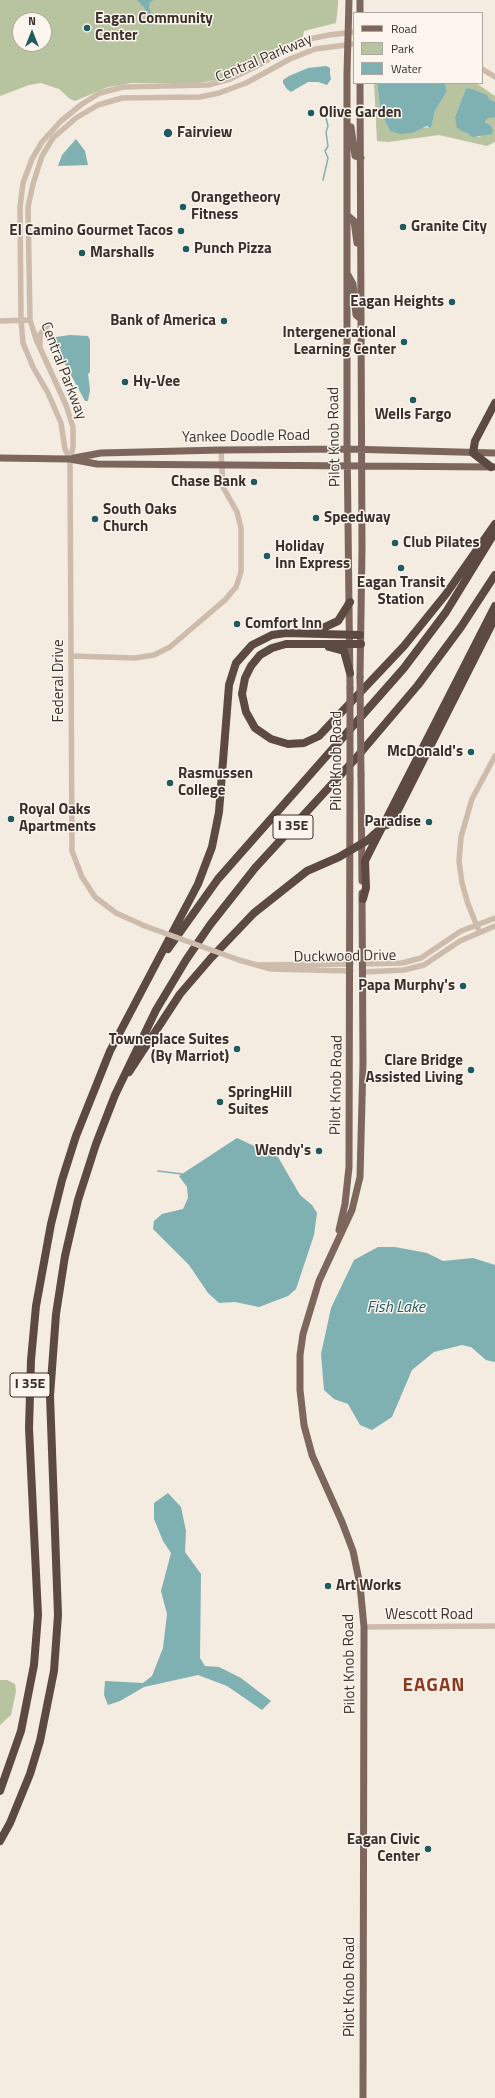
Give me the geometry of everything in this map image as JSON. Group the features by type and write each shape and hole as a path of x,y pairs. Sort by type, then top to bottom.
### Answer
{"highway":[{"path":"493,467 473,454 475,441 495,403"},
{"path":"360,644 286,644 272,648 260,655 251,666 245,678 242,694 246,712 255,728 271,739 288,744 304,743 319,736 404,646 446,594 495,524"},
{"name":"I 35E","path":"0,1791 21,1731 28,1698 38,1615 29,1428 31,1360 40,1284 51,1224 76,1136 110,1051 141,992 181,930 218,879 404,668 446,612 495,532"},
{"name":"I 35E","path":"0,1841 12,1816 36,1754 48,1706 54,1672 58,1615 50,1396 56,1314 65,1256 78,1200 96,1144 115,1095 156,1010 186,960 210,925 255,868 356,758 418,685 461,626 495,575"},
{"path":"307,635 338,621 350,602"},
{"path":"363,899 366,888 366,861 381,828 495,606"},
{"path":"115,1095 180,994 233,934 254,913 307,871 350,850 381,828 388,825 393,820 495,618"},
{"path":"141,992 198,884 212,847 219,812 229,684 236,663 252,645 262,639 286,633 307,635 360,635"},
{"path":"317,644 344,651 350,673"}],"main road":[{"name":"Pilot Knob Road","path":"335,1245 345,1204 349,1167 351,972 351,635 348,465 348,112 351,32 349,0"},
{"path":"360,0 360,12"},
{"name":"Pilot Knob Road","path":"360,84 362,450 360,844 363,899 363,1063 360,1177 352,1210 319,1281 303,1334 300,1355 300,1390 304,1425 312,1455 342,1522 353,1551 360,1585 364,1627 363,2098"},
{"name":"Pilot Knob Road","path":"348,112 355,156 361,158"},
{"name":"Pilot Knob Road","path":"348,216 355,224 358,272 361,290"},
{"name":"Pilot Knob Road","path":"348,275 353,284 356,315 361,319"},
{"name":"Yankee Doodle Road","path":"70,459 101,453 221,450 348,449 495,454"},
{"name":"Yankee Doodle Road","path":"0,458 70,459 97,464 493,467"},
{"name":"Duckwood Drive","path":"351,964 363,968"},
{"name":"Duckwood Drive","path":"351,972 363,968"}],"street":[{"name":"Central Parkway","path":"70,459 65,449 61,422 48,393 33,367 24,343 21,320 20,207 23,183 32,159 42,142 61,121 82,104 100,93 123,87 208,85 230,79 261,64 299,41 351,32"},
{"name":"Central Parkway","path":"70,459 73,446 73,427 66,405 40,349 30,320 28,207 33,184 42,156 53,138 76,118 98,105 122,98 200,97 219,93 246,84 290,59 315,49 351,44"},
{"path":"483,70 495,77"},
{"path":"0,320 30,320"},
{"path":"40,349 40,334 49,324"},
{"path":"71,656 135,658 154,655 174,643 225,600 236,587 241,572 241,528 237,512 223,487 220,465 221,450"},
{"name":"Federal Drive","path":"70,459 72,851 82,877 95,897"},
{"path":"479,932 468,904 462,883 459,861 461,836 472,799 495,756"},
{"name":"Duckwood Drive","path":"95,897 116,913 145,926 239,960 259,965 351,964"},
{"name":"Duckwood Drive","path":"363,968 402,963 421,958 461,931 495,918"},
{"name":"Duckwood Drive","path":"363,968 404,970 424,965 460,941 495,926"},
{"name":"Duckwood Drive","path":"259,965 263,968 288,971 351,972"},
{"name":"Wescott Road","path":"364,1627 495,1626"}],"green space":[{"path":"0,0 338,0 336,23 304,31 303,37 286,45 241,72 221,79 199,83 131,83 108,87 75,101 70,99 59,89 41,83 29,85 0,96"},
{"path":"374,84 377,84 381,114 390,131 431,127 435,111 447,91 445,84 477,84 495,96 495,102 489,99 486,95 466,88 455,117 462,130 467,134 480,137 488,125 485,123 488,117 495,117 495,142 487,146 439,135 388,142 377,141"},
{"path":"0,1680 7,1680 15,1684 16,1691 11,1715 0,1725"}],"water":[{"path":"137,0 154,0 150,2 149,7 153,20 151,25 148,25 144,7"},
{"path":"326,66 330,68 331,79 327,85 318,82 308,82 291,92 283,83 283,80 289,76 308,68"},
{"path":"377,84 445,84 447,91 435,111 431,128 427,126 412,133 400,134 390,131 381,114"},
{"path":"466,88 487,95 489,99 495,102 495,117 488,118 485,122 491,126 493,131 492,134 473,137 457,128 455,117"},
{"path":"76,139 85,151 88,165 58,166 62,155"},
{"path":"70,335 88,336 90,340 90,372 88,374 90,390 88,401 85,401 52,340 56,337"},
{"path":"237,1138 278,1157 300,1195 312,1205 317,1213 314,1235 296,1289 288,1296 259,1307 235,1302 219,1303 208,1293 189,1265 153,1229 154,1221 162,1214 183,1209 188,1198 187,1187 179,1176"},
{"name":"Fish Lake","path":"378,1247 395,1247 427,1253 443,1261 473,1258 495,1265 495,1362 486,1360 471,1347 462,1345 434,1352 412,1370 392,1417 372,1430 360,1425 348,1404 334,1399 324,1390 321,1354 331,1308 354,1260"},
{"path":"168,1493 181,1507 186,1531 185,1552 201,1574 200,1658 205,1666 219,1667 241,1678 271,1701 262,1710 227,1686 198,1675 144,1687 120,1701 108,1705 104,1695 105,1681 143,1683 152,1676 163,1648 167,1614 161,1591 171,1553 163,1541 154,1519 154,1503"}],"waterway":[{"path":"323,180 328,158 325,151 328,146 326,132 328,126 325,114"},
{"path":"158,1171 182,1174"}],"place":[{"name":"Eagan Community Center","path":"87,28"},
{"name":"Olive Garden","path":"311,113"},
{"name":"Fairview","path":"168,133"},
{"name":"Orangetheory Fitness","path":"183,207"},
{"name":"Granite City","path":"403,227"},
{"name":"El Camino Gourmet Tacos","path":"181,231"},
{"name":"Punch Pizza","path":"186,249"},
{"name":"Marshalls","path":"82,253"},
{"name":"Eagan Heights","path":"452,302"},
{"name":"Bank of America","path":"224,321"},
{"name":"Intergenerational Learning Center","path":"404,342"},
{"name":"Hy-Vee","path":"125,382"},
{"name":"Wells Fargo","path":"413,400"},
{"name":"Chase Bank","path":"254,482"},
{"name":"Speedway","path":"316,518"},
{"name":"South Oaks Church","path":"95,519"},
{"name":"Club Pilates","path":"395,543"},
{"name":"Holiday Inn Express","path":"267,556"},
{"name":"Eagan Transit Station","path":"401,568"},
{"name":"Comfort Inn","path":"237,624"},
{"name":"McDonald's","path":"471,752"},
{"name":"Rasmussen College","path":"170,783"},
{"name":"Royal Oaks Apartments","path":"11,819"},
{"name":"Paradise","path":"429,822"},
{"name":"Papa Murphy's","path":"463,986"},
{"name":"Towneplace Suites (By Marriot)","path":"237,1049"},
{"name":"Clare Bridge Assisted Living","path":"471,1070"},
{"name":"SpringHill Suites","path":"220,1102"},
{"name":"Wendy's","path":"319,1151"},
{"name":"Art Works","path":"328,1586"},
{"name":"Eagan Civic Center","path":"428,1849"}],"district":[{"name":"EAGAN","path":"434,1686"}]}
